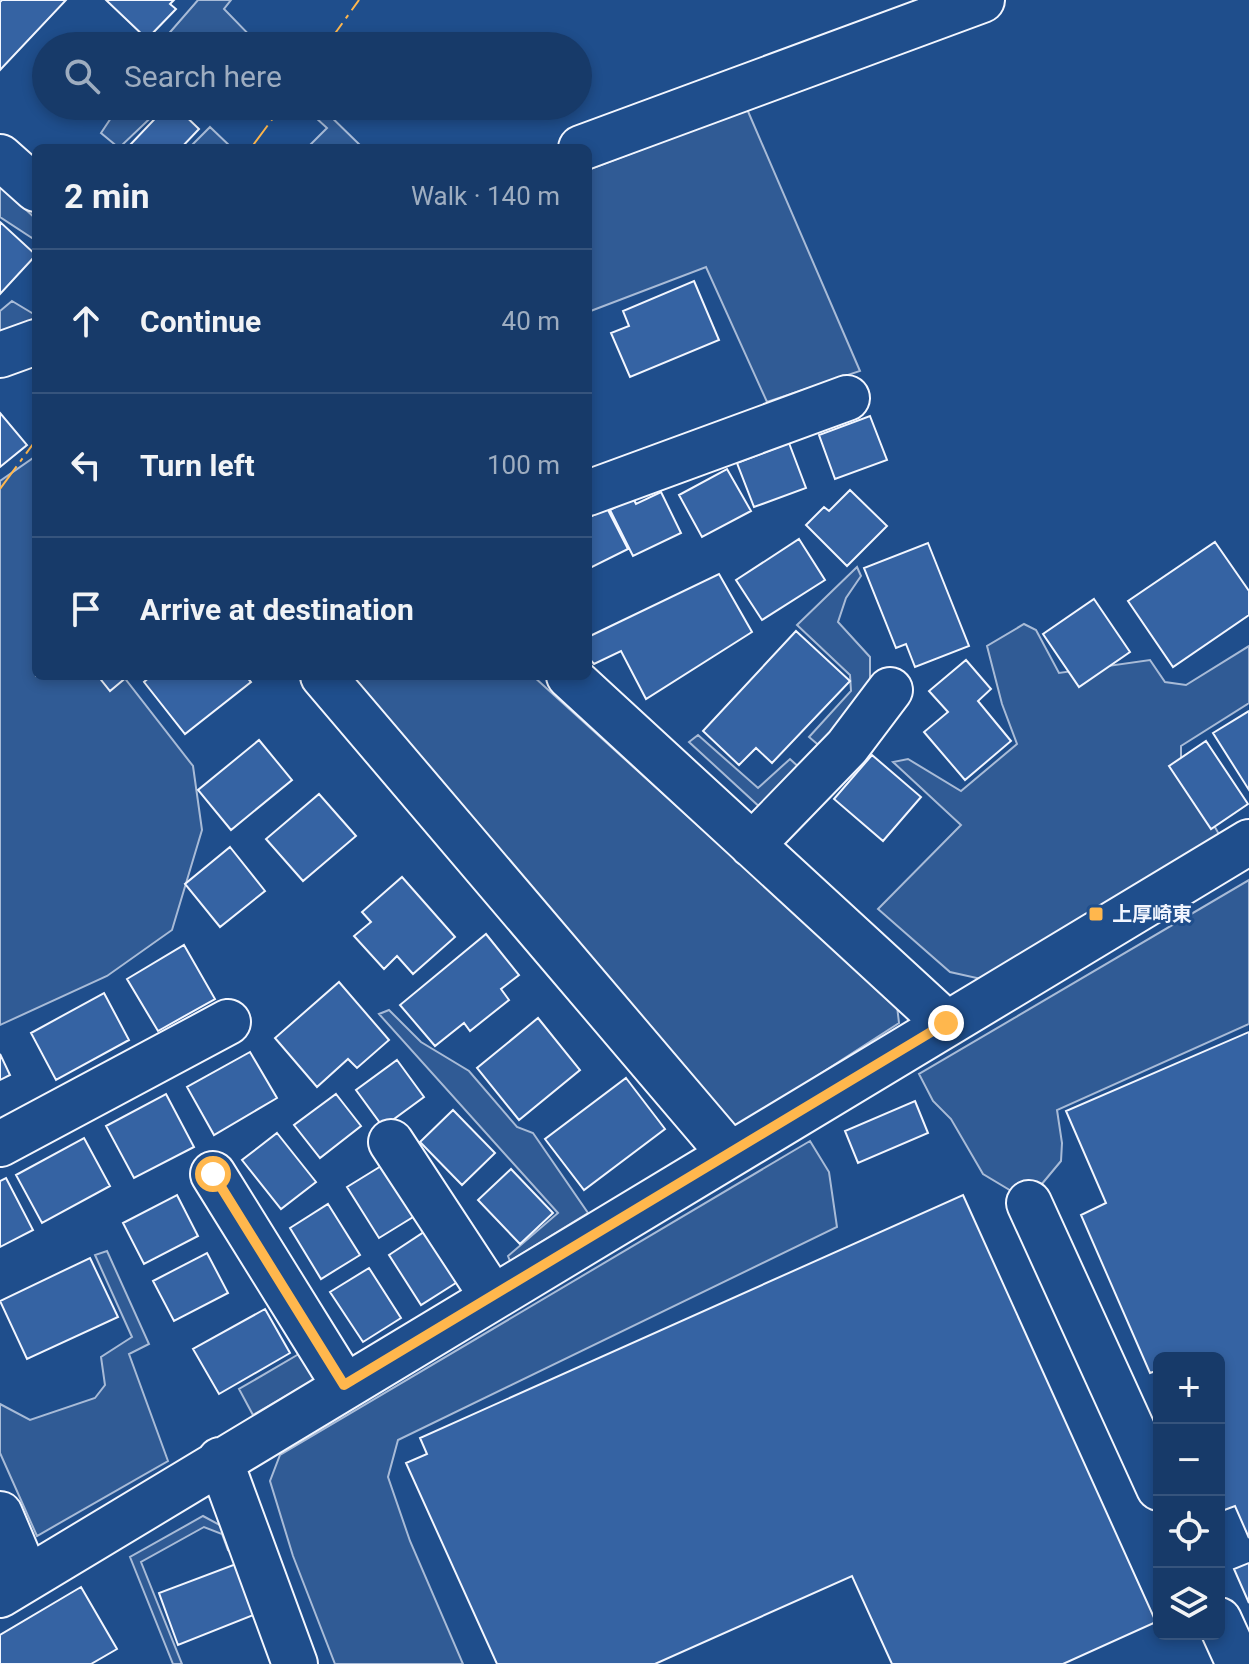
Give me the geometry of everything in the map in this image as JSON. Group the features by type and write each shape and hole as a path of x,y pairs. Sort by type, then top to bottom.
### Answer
{"street":[{"path":"592,144 982,0"},
{"path":"0,157 32,185"},
{"path":"0,355 32,343"},
{"path":"592,492 847,398"},
{"path":"326,680 729,1153"},
{"path":"573,680 946,1023"},
{"path":"752,845 847,747 890,690"},
{"path":"0,1514 14,1587 344,1385 1249,842"},
{"path":"0,1144 228,1022"},
{"path":"391,1142 492,1296"},
{"path":"213,1174 344,1385"},
{"path":"1029,1203 1153,1475"},
{"path":"220,1460 295,1664"},
{"path":"1225,1633 1239,1664"}],"shaded area":[{"path":"198,0 231,0 224,9 246,32 170,32"},
{"path":"747,109 860,371 767,402 706,267 592,310 592,168"},
{"path":"110,120 148,120 123,144 114,144 101,133"},
{"path":"318,120 334,120 359,144 311,144 327,128"},
{"path":"210,127 228,144 193,144"},
{"path":"0,186 32,215 32,238 0,217"},
{"path":"12,301 32,313 32,329 0,342 0,311"},
{"path":"32,459 32,680 126,680 193,766 202,830 172,930 107,976 0,1025 0,481"},
{"path":"857,567 861,576 846,598 838,622 870,657 870,683 822,748 809,737 851,691 850,675 797,625"},
{"path":"1024,624 1036,630 1059,673 1150,660 1165,682 1186,685 1249,646 1249,703 1181,746 1181,767 1220,836 1213,843 1094,909 981,979 950,972 878,909 961,825 893,762 908,759 961,791 1017,744 1002,704 987,646"},
{"path":"351,680 537,680 897,1006 899,1023 738,1127 721,1123"},
{"path":"698,735 758,788 790,759 802,770 763,810 689,742"},
{"path":"1249,880 1249,1024 1057,1110 1062,1143 1061,1161 1041,1185 1013,1192 983,1174 951,1119 933,1101 919,1074"},
{"path":"389,1010 421,1042 469,1071 517,1127 533,1133 588,1213 510,1261 508,1256 558,1213 379,1014"},
{"path":"810,1141 829,1172 837,1227 398,1440 388,1477 410,1541 463,1664 335,1664 293,1556 270,1481 280,1455"},
{"path":"107,1251 149,1344 129,1354 168,1461 37,1536 0,1453 0,1404 30,1420 95,1398 105,1385 101,1357 132,1337 95,1255"},
{"path":"304,1351 319,1377 253,1415 239,1389"},
{"path":"203,1516 229,1530 234,1548 228,1550 222,1534 204,1527 141,1562 182,1664 173,1664 130,1557"}],"building":[{"path":"66,0 36,32 32,32 32,36 0,70 0,2"},
{"path":"106,0 174,0 170,4 176,9 154,32 140,32"},
{"path":"154,120 190,120 199,129 185,144 131,144"},
{"path":"0,222 32,251 32,259 0,294"},
{"path":"694,281 719,340 630,377 611,333 629,326 623,311"},
{"path":"0,413 27,445 0,467"},
{"path":"870,416 887,460 835,479 819,435"},
{"path":"789,443 806,488 754,507 737,463"},
{"path":"727,469 751,511 702,537 679,495"},
{"path":"850,490 887,526 847,566 806,525 824,507 829,511"},
{"path":"661,492 681,533 633,556 610,510 633,498 636,504"},
{"path":"607,508 628,549 592,567 592,516"},
{"path":"799,539 825,580 762,620 736,580"},
{"path":"1215,542 1249,591 1249,615 1173,667 1128,601"},
{"path":"928,543 969,646 915,667 906,644 896,648 864,568"},
{"path":"719,574 752,632 646,699 621,651 594,664 592,662 592,635"},
{"path":"1094,599 1130,652 1079,687 1043,634"},
{"path":"796,631 850,681 772,763 756,748 739,765 703,731"},
{"path":"966,660 991,689 978,701 1011,741 965,780 924,732 948,712 929,691"},
{"path":"101,680 123,680 110,691"},
{"path":"249,680 251,682 185,734 144,682"},
{"path":"1249,711 1249,790 1213,733"},
{"path":"259,740 292,780 231,830 198,790"},
{"path":"1206,741 1248,804 1211,829 1169,766"},
{"path":"872,755 921,797 883,841 834,799"},
{"path":"319,794 356,836 303,881 266,839"},
{"path":"230,847 265,891 220,927 185,884"},
{"path":"402,877 455,937 413,974 397,956 384,969 354,936 371,922 362,912"},
{"path":"486,934 519,975 501,989 509,1000 470,1031 464,1023 435,1046 400,1005"},
{"path":"184,945 215,999 158,1031 127,979"},
{"path":"339,982 389,1040 357,1068 348,1059 317,1087 275,1038"},
{"path":"104,993 129,1040 56,1080 31,1033"},
{"path":"538,1018 580,1070 519,1120 477,1068"},
{"path":"1249,1032 1249,1538 1235,1506 1225,1510 1225,1352 1153,1352 1153,1372 1150,1373 1081,1215 1106,1203 1066,1111"},
{"path":"250,1052 277,1098 214,1135 187,1087"},
{"path":"0,1054 10,1075 0,1080"},
{"path":"397,1060 424,1097 383,1127 356,1090"},
{"path":"626,1078 665,1129 584,1190 545,1139"},
{"path":"166,1094 194,1147 134,1178 106,1126"},
{"path":"336,1094 361,1126 320,1158 294,1125"},
{"path":"915,1101 928,1133 858,1163 845,1131"},
{"path":"453,1110 495,1153 462,1185 420,1142"},
{"path":"277,1133 316,1182 281,1209 242,1160"},
{"path":"84,1138 110,1186 42,1223 16,1175"},
{"path":"386,1163 418,1214 379,1238 347,1187"},
{"path":"511,1169 553,1213 520,1244 478,1200"},
{"path":"6,1178 33,1230 0,1247 0,1181"},
{"path":"177,1195 198,1236 144,1264 123,1223"},
{"path":"963,1195 1153,1615 1153,1623 1063,1664 892,1664 852,1576 655,1664 497,1664 406,1463 427,1454 420,1438"},
{"path":"328,1204 360,1255 321,1279 290,1228"},
{"path":"427,1230 459,1281 421,1305 389,1255"},
{"path":"207,1253 228,1293 174,1321 153,1281"},
{"path":"90,1258 118,1317 27,1359 0,1301"},
{"path":"369,1268 401,1318 363,1342 330,1292"},
{"path":"265,1309 290,1353 219,1394 193,1349"},
{"path":"1249,1563 1249,1603 1234,1569"},
{"path":"236,1564 256,1614 178,1645 159,1593"},
{"path":"81,1587 117,1649 91,1664 0,1664 0,1635"}],"power":[{"path":"336,32 359,0"},
{"path":"254,144 272,120"},
{"path":"0,489 32,445"}],"place":[{"name":"上厚崎東","path":"1096,914"}],"route":[{"path":"213,1174 344,1385 946,1023"}]}
